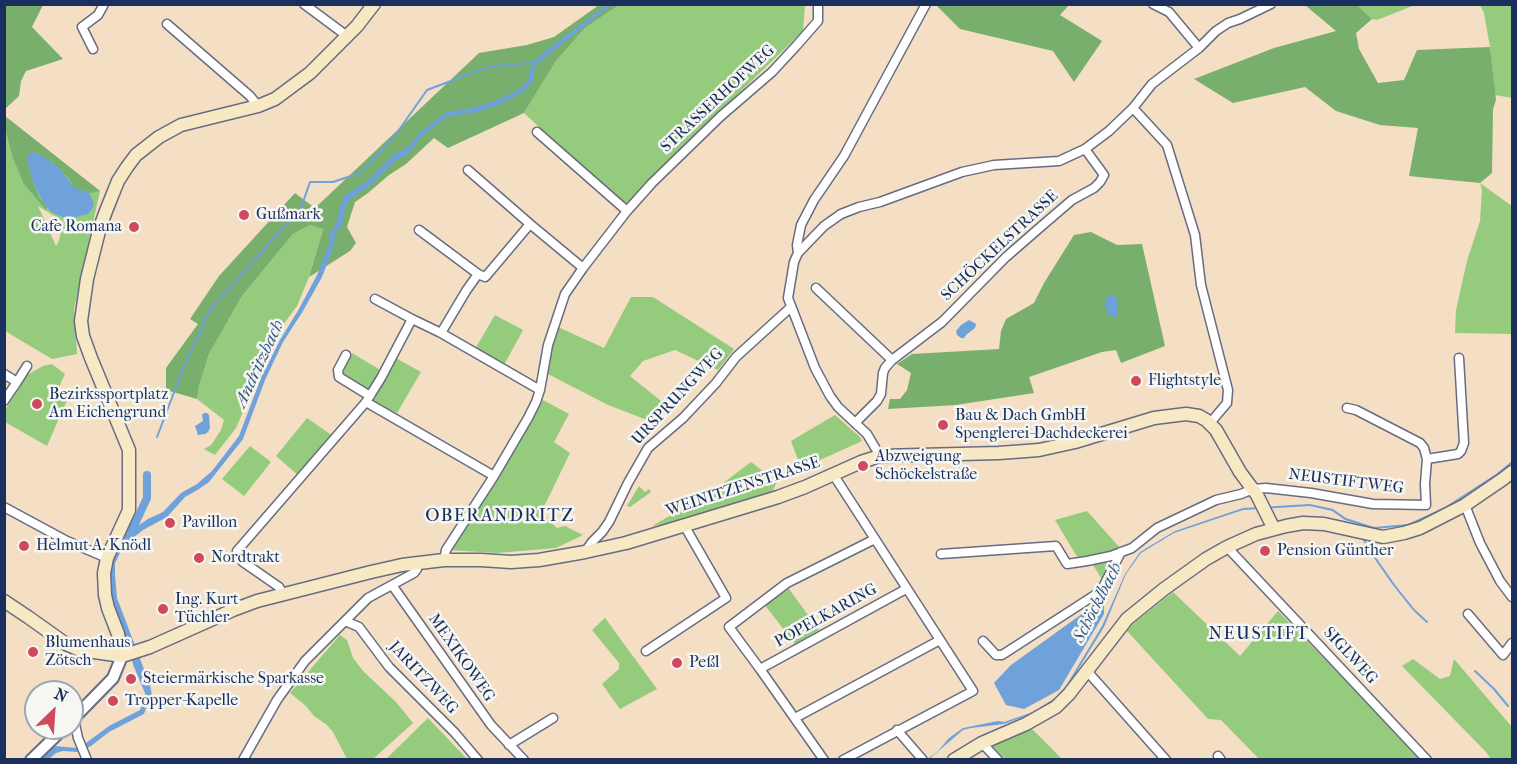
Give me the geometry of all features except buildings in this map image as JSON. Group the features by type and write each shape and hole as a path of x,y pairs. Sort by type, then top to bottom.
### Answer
{"main road":[{"path":"130,654 118,634 108,608 104,573 107,558 129,510 128,446 81,328 86,288 100,227 122,173 136,154 159,137 181,125 258,106 274,99 310,73 375,4"},
{"name":"WEINITZENSTRASSE","path":"130,654 162,643 257,601 371,572 444,560 511,562 539,560 626,543 778,497 880,456 1039,450 1176,414 1199,416 1210,423"},
{"path":"1210,423 1264,507 1274,529"},
{"path":"954,759 1048,712 1069,694 1127,619 1164,589 1227,547 1256,534 1312,522 1383,537 1393,536 1420,528 1465,505 1512,472"},
{"path":"4,601 74,648 130,654"}],"street":[{"path":"93,49 82,27 98,15 104,4"},
{"path":"304,4 347,36"},
{"name":"STRASSERHOFWEG","path":"444,560 446,550 528,418 540,390 548,345 565,294 627,211 679,156 771,72 818,21 818,4"},
{"path":"798,253 801,225 814,200 844,156 926,4"},
{"path":"1153,4 1168,12 1198,48"},
{"name":"SCHÖCKELSTRASSE","path":"880,456 867,434 838,407 815,368 788,298 794,262 798,253 824,226 841,214 859,207 880,202 962,172 994,165 1059,161 1085,149 1133,108 1152,84 1216,31 1228,23 1271,4"},
{"path":"167,24 250,96 258,106"},
{"path":"1133,108 1167,145 1195,236 1201,285 1228,390 1227,403 1210,423"},
{"path":"537,132 627,211"},
{"name":"SCHÖCKELSTRASSE","path":"892,360 942,322 1006,257 1072,200 1094,188 1100,182 1104,175 1085,149"},
{"path":"468,171 583,268"},
{"path":"419,230 485,277 530,224"},
{"path":"441,333 465,291 478,274"},
{"path":"816,288 892,360 883,374 881,394 877,401 855,423"},
{"path":"375,299 441,333 540,390"},
{"name":"URSPRUNGWEG","path":"585,552 612,516 648,448 683,418 716,383 736,357 791,307"},
{"path":"283,594 279,587 243,562 237,553 239,547 368,399 412,319"},
{"path":"346,355 338,370 339,377 368,399 494,476"},
{"path":"1347,408 1356,410 1420,443 1427,459 1458,454 1464,443 1459,358"},
{"path":"4,401 27,366"},
{"path":"4,374 17,382"},
{"name":"NEUSTIFTWEG","path":"1252,489 1266,488 1311,493 1373,504 1425,505 1427,459"},
{"name":"POPELKARING","path":"833,474 973,691 843,759"},
{"path":"941,554 1056,546 1067,564 1111,556 1132,548 1157,528 1216,500 1241,495 1252,489"},
{"path":"1465,505 1480,543 1500,581 1512,597"},
{"path":"4,507 67,541 107,558"},
{"path":"646,651 726,598 684,525"},
{"path":"824,759 729,627 787,583 875,539"},
{"name":"SIGLWEG","path":"1227,547 1427,759"},
{"path":"983,642 996,655 1002,656 1101,591 1122,552"},
{"path":"243,759 277,700 305,661 368,598 414,573 417,569 416,563"},
{"name":"MEXIKOWEG","path":"392,585 479,710 524,759"},
{"name":"POPELKARING","path":"760,669 906,589"},
{"path":"1468,614 1503,655 1512,643"},
{"name":"JARITZWEG","path":"343,622 359,627 389,667 478,759"},
{"path":"795,718 940,640"},
{"path":"84,708 113,678 130,654"},
{"path":"1087,671 1166,759"},
{"path":"509,745 553,718"},
{"path":"897,730 922,758"},
{"path":"31,759 51,740"},
{"path":"79,741 86,757"},
{"path":"982,743 998,759"}],"green space":[{"path":"5,4 43,5 32,27 63,59 26,71 21,81 19,96 5,109"},
{"path":"599,5 619,5 585,28 556,61 524,113 448,148 434,138 406,164 355,202 347,227 356,243 350,251 309,277 323,229 310,225 293,234 242,296 209,354 197,399 166,390 166,368 198,324 190,319 219,276 295,193 315,208 479,53 527,45 554,37"},
{"path":"619,5 805,5 803,31 674,156 631,202 620,202 524,113 556,61 585,28"},
{"path":"936,5 1069,5 1060,15 1102,41 1074,82 1053,51 960,29"},
{"path":"1305,5 1357,5 1372,19 1356,33 1359,49 1378,83 1404,80 1417,50 1490,47 1496,100 1493,109 1492,173 1480,183 1409,176 1418,128 1380,125 1336,111 1305,87 1233,103 1194,79 1274,48 1336,31"},
{"path":"1357,5 1415,5 1377,20 1372,19"},
{"path":"1480,5 1512,5 1512,98 1495,95 1490,47 1484,13"},
{"path":"4,116 100,191 74,309 77,354 52,359 5,331","holes":["38,206 64,222 56,246"]},
{"path":"5,116 100,191 89,193 75,189 69,179 52,162 27,158 33,182 40,199 47,207 46,210 24,184 13,158 5,128"},
{"path":"1480,183 1512,206 1512,334 1455,333 1456,310 1467,261 1480,221 1482,190"},
{"path":"310,225 323,228 309,277 297,306 277,333 236,428 215,455 204,449 211,445 221,430 224,420 197,399 209,354 242,296 293,234"},
{"path":"1091,232 1117,245 1142,244 1165,346 1121,363 1116,350 1102,352 1029,377 1034,393 956,405 888,409 890,399 900,399 907,390 911,373 897,364 912,354 999,349 1001,331 1006,319 1034,303 1074,235"},
{"path":"631,297 653,297 734,349 718,370 675,350 643,361 630,376 666,405 655,423 608,405 548,374 558,327 604,348"},
{"path":"495,315 523,330 504,365 475,349"},
{"path":"352,353 382,371 369,392 343,375 344,367"},
{"path":"394,357 421,372 397,413 373,401"},
{"name":"Bezirkssportplatz Am Eichengrund","path":"52,364 65,374 57,391 68,398 47,446 5,422 5,410 27,375"},
{"path":"543,400 569,414 554,442 570,453 541,513 557,528 565,526 583,535 556,548 497,553 449,550 496,478"},
{"path":"835,415 862,441 820,460 810,472 803,473 791,441"},
{"path":"307,418 333,436 299,476 276,456"},
{"path":"250,446 271,462 244,496 222,479"},
{"path":"751,462 777,482 772,492 667,524 652,526 710,493"},
{"path":"639,486 645,492 649,489 651,492 630,507 627,506"},
{"path":"1087,511 1121,549 1079,560 1055,520"},
{"path":"1109,559 1111,563 1103,581 1093,565"},
{"path":"789,589 819,630 795,644 764,604"},
{"path":"1173,592 1240,656 1278,611 1419,759 1259,759 1221,720 1208,719 1127,631"},
{"path":"605,618 657,689 620,709 602,684 619,669 619,663 592,630"},
{"path":"340,635 347,640 353,658 364,672 396,702 413,723 373,759 347,759 327,725 290,693"},
{"path":"1413,659 1440,679 1450,676 1454,659 1512,727 1512,759 1491,759 1402,666"},
{"path":"428,718 467,759 386,759"},
{"path":"1031,728 1062,759 1005,759 991,745"}],"water":[{"path":"606,5 611,5 538,63 534,70 533,81 522,93 501,104 474,113 448,116 422,136 408,154 396,160 373,183 348,201 342,226 335,233 334,245 322,277 283,342 265,380 243,439 209,482 185,497 167,517 143,530 124,545 115,563 117,598 152,695 144,714 109,732 91,746 78,752 63,751 49,759 38,760 46,751 55,746 77,748 109,726 140,710 145,693 108,589 110,558 123,536 163,512 181,493 197,484 212,471 239,436 261,378 317,275 329,244 329,233 336,225 344,196 370,179 393,155 408,147 419,133 447,112 472,108 498,100 519,90 528,80 530,69 536,60"},
{"path":"33,152 58,167 75,188 89,193 94,203 88,214 72,218 51,212 33,182 27,158"},
{"path":"1109,295 1117,299 1117,316 1113,317 1107,313 1105,300"},
{"path":"969,320 976,324 975,328 961,338 956,331"},
{"path":"204,413 209,415 210,428 205,434 198,435 195,426 203,421"},
{"name":"Schöcklbach","path":"1512,461 1505,470 1445,509 1409,526 1374,529 1345,520 1332,511 1310,506 1243,510 1174,533 1141,553 1126,574 1104,627 1067,688 1055,700 1034,713 1004,724 963,730 926,760 963,728 998,721 1004,722 1033,712 1055,698 1066,686 1102,626 1125,574 1140,552 1175,531 1243,508 1310,504 1333,509 1346,518 1374,527 1408,524 1445,507"},
{"path":"1104,598 1104,614 1059,690 1024,709 1006,705 994,683 1011,665"}],"waterway":[{"path":"157,437 184,366 210,310 301,208 310,182 333,182 360,173 394,137 427,90 488,67 537,62"},
{"path":"126,538 147,498 147,475"},
{"path":"1362,537 1394,585 1427,622"},
{"path":"1475,671 1508,706"}],"place":[{"name":"Gußmark","path":"244,215"},
{"name":"Cafe Romana","path":"134,227"},
{"name":"Flightstyle","path":"1136,381"},
{"name":"Bezirkssportplatz Am Eichengrund","path":"37,404"},
{"name":"Bau & Dach GmbH Spenglerei-Dachdeckerei","path":"943,425"},
{"name":"Abzweigung Schöckelstraße","path":"863,466"},
{"name":"Pavillon","path":"170,523"},
{"name":"Helmut A. Knödl","path":"24,546"},
{"name":"Pension Günther","path":"1265,551"},
{"name":"Nordtrakt","path":"199,558"},
{"name":"Ing. Kurt Tüchler","path":"163,609"},
{"name":"Blumenhaus Zötsch","path":"33,652"},
{"name":"Peßl","path":"677,663"},
{"name":"Steiermärkische Sparkasse","path":"131,679"},
{"name":"Tropper-Kapelle","path":"113,701"}],"district":[{"name":"OBERANDRITZ","path":"500,517"},
{"name":"NEUSTIFT","path":"1259,635"}],"water label":[{"name":"Andritzbach","path":"260,364"}]}
